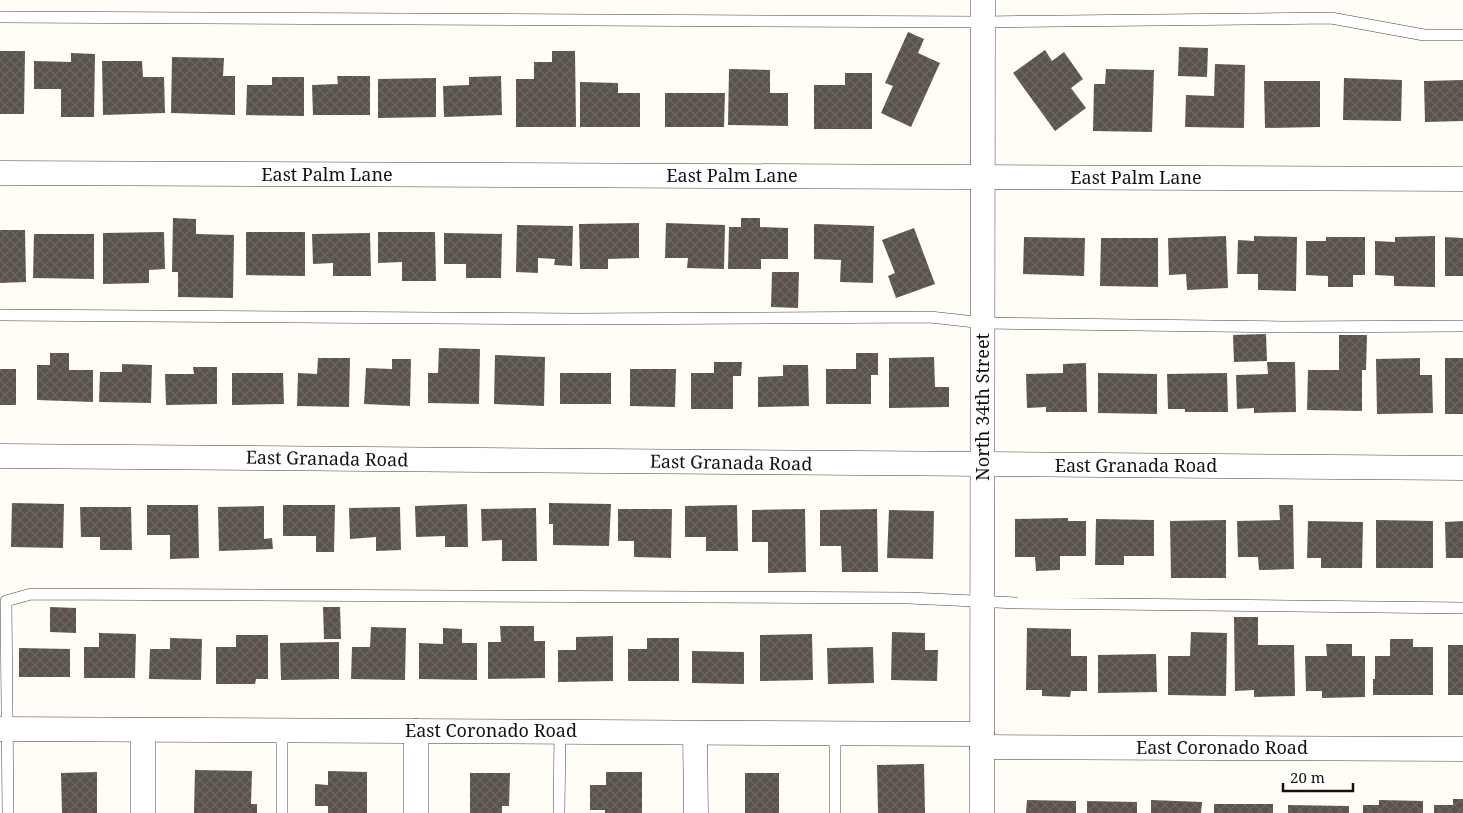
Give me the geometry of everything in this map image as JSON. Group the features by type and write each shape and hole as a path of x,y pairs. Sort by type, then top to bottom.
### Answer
{"street":[{"name":"North 34th Street","path":"982,813 983,11"},
{"name":"East Palm Lane","path":"0,173 1463,179"},
{"name":"East Granada Road","path":"0,456 1463,468"},
{"name":"East Coronado Road","path":"4,729 836,734 982,740 1463,749"},
{"path":"143,730 143,813"},
{"path":"416,731 416,813"},
{"path":"695,733 696,813"}],"lane":[{"path":"0,17 983,11 1332,18 1424,35 1463,35"},
{"path":"0,315 576,320 930,317 984,323 1284,327 1463,326"},
{"path":"8,813 4,729 6,602 31,594 909,598 983,602 1463,608"},
{"path":"282,730 282,813"},
{"path":"559,813 560,732"},
{"path":"835,813 836,734"}],"building":[{"path":"908,32 924,39 918,53 940,63 911,127 881,113 893,86 885,83"},
{"path":"1179,47 1208,48 1207,77 1178,76"},
{"path":"1045,50 1052,61 1064,52 1083,79 1071,88 1086,108 1055,131 1013,73"},
{"path":"0,51 25,51 24,114 0,114"},
{"path":"552,51 575,51 576,127 516,127 516,79 534,79 534,62 552,62"},
{"path":"71,53 95,54 94,117 61,117 61,89 34,89 34,61 71,62"},
{"path":"172,57 224,58 223,76 235,76 235,115 171,113"},
{"path":"102,61 142,61 143,77 164,77 165,113 103,115"},
{"path":"1215,64 1245,65 1244,128 1185,127 1186,95 1214,96"},
{"path":"729,69 770,70 770,93 788,93 788,126 728,125"},
{"path":"1106,69 1154,70 1152,132 1093,131 1094,84 1105,84"},
{"path":"845,73 872,73 872,129 814,129 814,85 845,85"},
{"path":"337,76 370,76 370,115 313,115 312,85 338,84"},
{"path":"501,76 502,115 444,117 443,86 469,85 469,77"},
{"path":"272,77 304,77 304,116 246,115 247,85 272,85"},
{"path":"436,78 436,117 378,118 378,79"},
{"path":"1344,78 1402,80 1401,121 1343,120"},
{"path":"1463,80 1463,121 1425,122 1424,81"},
{"path":"1264,81 1320,81 1320,127 1265,128"},
{"path":"580,82 618,83 618,93 640,93 640,127 580,127"},
{"path":"665,93 725,93 724,127 665,127"},
{"path":"173,218 196,219 196,234 234,235 233,298 178,297 178,272 172,272"},
{"path":"741,218 760,218 760,227 788,228 788,259 761,259 761,269 728,269 729,227 741,227"},
{"path":"639,223 639,258 608,259 608,269 580,269 579,224"},
{"path":"666,223 725,225 724,269 687,268 688,258 665,258"},
{"path":"814,224 874,226 873,283 840,282 841,260 814,259"},
{"path":"517,225 573,226 572,266 554,265 555,259 538,258 538,273 516,272"},
{"path":"914,228 935,284 896,298 888,276 895,273 882,240"},
{"path":"0,230 25,230 26,282 0,283"},
{"path":"164,232 165,269 149,270 149,283 103,284 103,233"},
{"path":"246,232 305,232 305,276 246,275"},
{"path":"378,232 435,232 436,281 402,281 402,262 378,263"},
{"path":"370,233 371,276 333,276 333,263 313,264 312,234"},
{"path":"444,233 502,234 501,278 466,278 466,264 444,264"},
{"path":"34,234 94,234 94,279 33,278"},
{"path":"1226,236 1228,288 1187,290 1186,274 1169,275 1168,238"},
{"path":"1254,236 1297,237 1296,291 1258,290 1258,274 1237,274 1238,240 1254,241"},
{"path":"1435,236 1435,287 1394,286 1394,276 1375,275 1375,241 1395,242 1395,237"},
{"path":"1024,237 1085,238 1084,276 1023,274"},
{"path":"1326,237 1365,237 1365,275 1353,275 1353,287 1328,287 1328,276 1306,275 1306,241 1326,241"},
{"path":"1445,237 1463,238 1463,276 1445,276"},
{"path":"1101,238 1158,238 1158,287 1100,286"},
{"path":"772,272 799,272 798,308 771,307"},
{"path":"1266,334 1267,361 1234,362 1233,335"},
{"path":"1339,335 1367,335 1366,370 1362,370 1362,411 1307,410 1308,370 1339,370"},
{"path":"439,348 480,349 479,404 428,403 428,373 438,373"},
{"path":"50,353 69,353 69,370 93,370 93,402 37,400 37,365 50,365"},
{"path":"856,353 878,353 878,375 871,375 871,404 826,404 826,369 856,369"},
{"path":"495,355 545,357 544,406 494,404"},
{"path":"934,357 935,387 949,387 949,407 889,408 889,358"},
{"path":"318,358 350,358 349,407 297,406 298,373 317,374"},
{"path":"1420,358 1420,375 1432,375 1433,413 1377,414 1376,359"},
{"path":"1445,358 1463,358 1463,414 1445,414"},
{"path":"392,359 411,359 410,406 364,404 366,368 392,369"},
{"path":"714,362 742,362 741,376 733,376 733,409 691,409 691,373 714,373"},
{"path":"1267,362 1295,362 1296,412 1254,413 1254,408 1237,409 1236,375 1268,374"},
{"path":"1086,363 1087,412 1046,412 1046,407 1027,408 1026,374 1063,373 1063,364"},
{"path":"122,364 152,365 151,403 99,402 100,372 122,372"},
{"path":"783,365 808,365 809,406 758,407 758,377 783,376"},
{"path":"193,367 217,367 217,404 166,405 165,374 194,374"},
{"path":"0,369 16,369 16,405 0,405"},
{"path":"630,369 676,369 675,407 630,406"},
{"path":"232,373 283,373 284,404 232,405"},
{"path":"560,373 611,373 611,404 560,404"},
{"path":"1098,373 1157,374 1157,414 1098,413"},
{"path":"1227,373 1228,412 1185,412 1185,409 1168,409 1167,374"},
{"path":"12,503 64,504 63,548 11,547"},
{"path":"549,503 611,504 609,546 553,545 553,524 549,524"},
{"path":"467,504 468,547 445,547 445,536 416,537 415,506"},
{"path":"147,505 198,505 199,558 170,559 170,535 147,535"},
{"path":"283,505 335,505 334,552 316,552 316,536 283,536"},
{"path":"737,505 738,551 706,551 706,537 685,537 685,506"},
{"path":"1279,505 1293,505 1294,569 1259,570 1258,557 1238,557 1237,521 1280,520"},
{"path":"264,506 264,539 272,538 273,549 219,551 218,507"},
{"path":"80,507 131,507 132,550 100,550 100,537 81,537"},
{"path":"400,507 401,550 376,551 376,537 350,539 349,508"},
{"path":"536,508 537,561 502,561 502,540 482,541 481,509"},
{"path":"618,509 672,509 671,558 634,557 634,541 618,541"},
{"path":"805,509 806,572 768,573 768,542 752,542 752,510"},
{"path":"877,509 878,572 842,572 841,546 820,546 820,510"},
{"path":"889,510 934,511 933,559 887,558"},
{"path":"1068,518 1068,521 1086,521 1086,556 1060,556 1060,570 1036,571 1035,557 1015,557 1015,519"},
{"path":"1096,519 1154,520 1154,556 1124,556 1124,565 1095,565"},
{"path":"1226,520 1226,578 1171,578 1170,521"},
{"path":"1376,520 1433,521 1433,568 1376,568"},
{"path":"1308,521 1363,522 1362,568 1321,568 1321,558 1307,558"},
{"path":"1463,521 1463,558 1446,558 1445,522"},
{"path":"50,607 76,608 76,633 50,632"},
{"path":"323,607 340,607 341,639 324,639"},
{"path":"1234,617 1258,617 1258,645 1294,645 1295,696 1254,697 1254,690 1235,691"},
{"path":"500,626 534,626 534,641 545,641 545,678 488,679 488,642 501,642"},
{"path":"371,627 406,628 405,680 351,679 352,647 370,647"},
{"path":"443,628 462,629 462,643 477,643 477,680 419,679 419,643 443,644"},
{"path":"1027,628 1071,629 1071,656 1087,656 1087,691 1071,691 1070,697 1042,696 1042,690 1026,690"},
{"path":"892,632 925,633 925,650 938,650 937,681 891,680"},
{"path":"1191,632 1227,633 1226,696 1168,695 1168,656 1190,656"},
{"path":"99,633 136,634 135,678 84,678 84,647 99,647"},
{"path":"812,634 813,680 760,681 760,635"},
{"path":"236,635 268,635 268,679 256,679 255,684 216,684 216,647 236,647"},
{"path":"613,636 613,681 558,682 558,650 576,650 576,637"},
{"path":"170,638 202,639 201,680 149,679 150,649 170,649"},
{"path":"647,638 679,638 679,681 628,681 628,649 647,649"},
{"path":"1390,639 1413,639 1413,647 1433,647 1433,695 1373,695 1375,656 1390,656"},
{"path":"339,642 339,679 281,680 280,643"},
{"path":"1326,644 1352,644 1352,656 1365,656 1365,697 1322,698 1322,691 1306,691 1305,656 1327,656"},
{"path":"1448,645 1463,645 1463,695 1448,695"},
{"path":"873,647 874,683 828,684 827,648"},
{"path":"19,648 70,649 70,677 19,677"},
{"path":"692,651 744,652 744,684 692,683"},
{"path":"1156,654 1157,692 1098,693 1098,655"},
{"path":"924,764 925,813 878,813 877,765"},
{"path":"195,770 252,771 251,804 257,804 257,813 194,813"},
{"path":"328,771 367,772 367,813 328,813 328,806 315,806 315,784 328,785"},
{"path":"97,772 97,813 62,813 61,773"},
{"path":"606,772 642,772 642,813 605,813 605,810 590,810 590,785 606,785"},
{"path":"470,773 510,773 509,806 502,806 502,813 470,813"},
{"path":"745,773 779,773 779,813 745,813"},
{"path":"1453,799 1463,799 1463,813 1434,813 1434,805 1453,805"},
{"path":"1027,800 1076,801 1076,813 1026,813"},
{"path":"1151,800 1202,802 1201,813 1151,813"},
{"path":"1379,800 1423,801 1423,813 1363,813 1363,805 1379,805"},
{"path":"1087,801 1137,802 1137,813 1087,813"},
{"path":"1214,804 1273,804 1273,813 1214,813"},
{"path":"1288,805 1349,806 1349,813 1288,813"}]}
